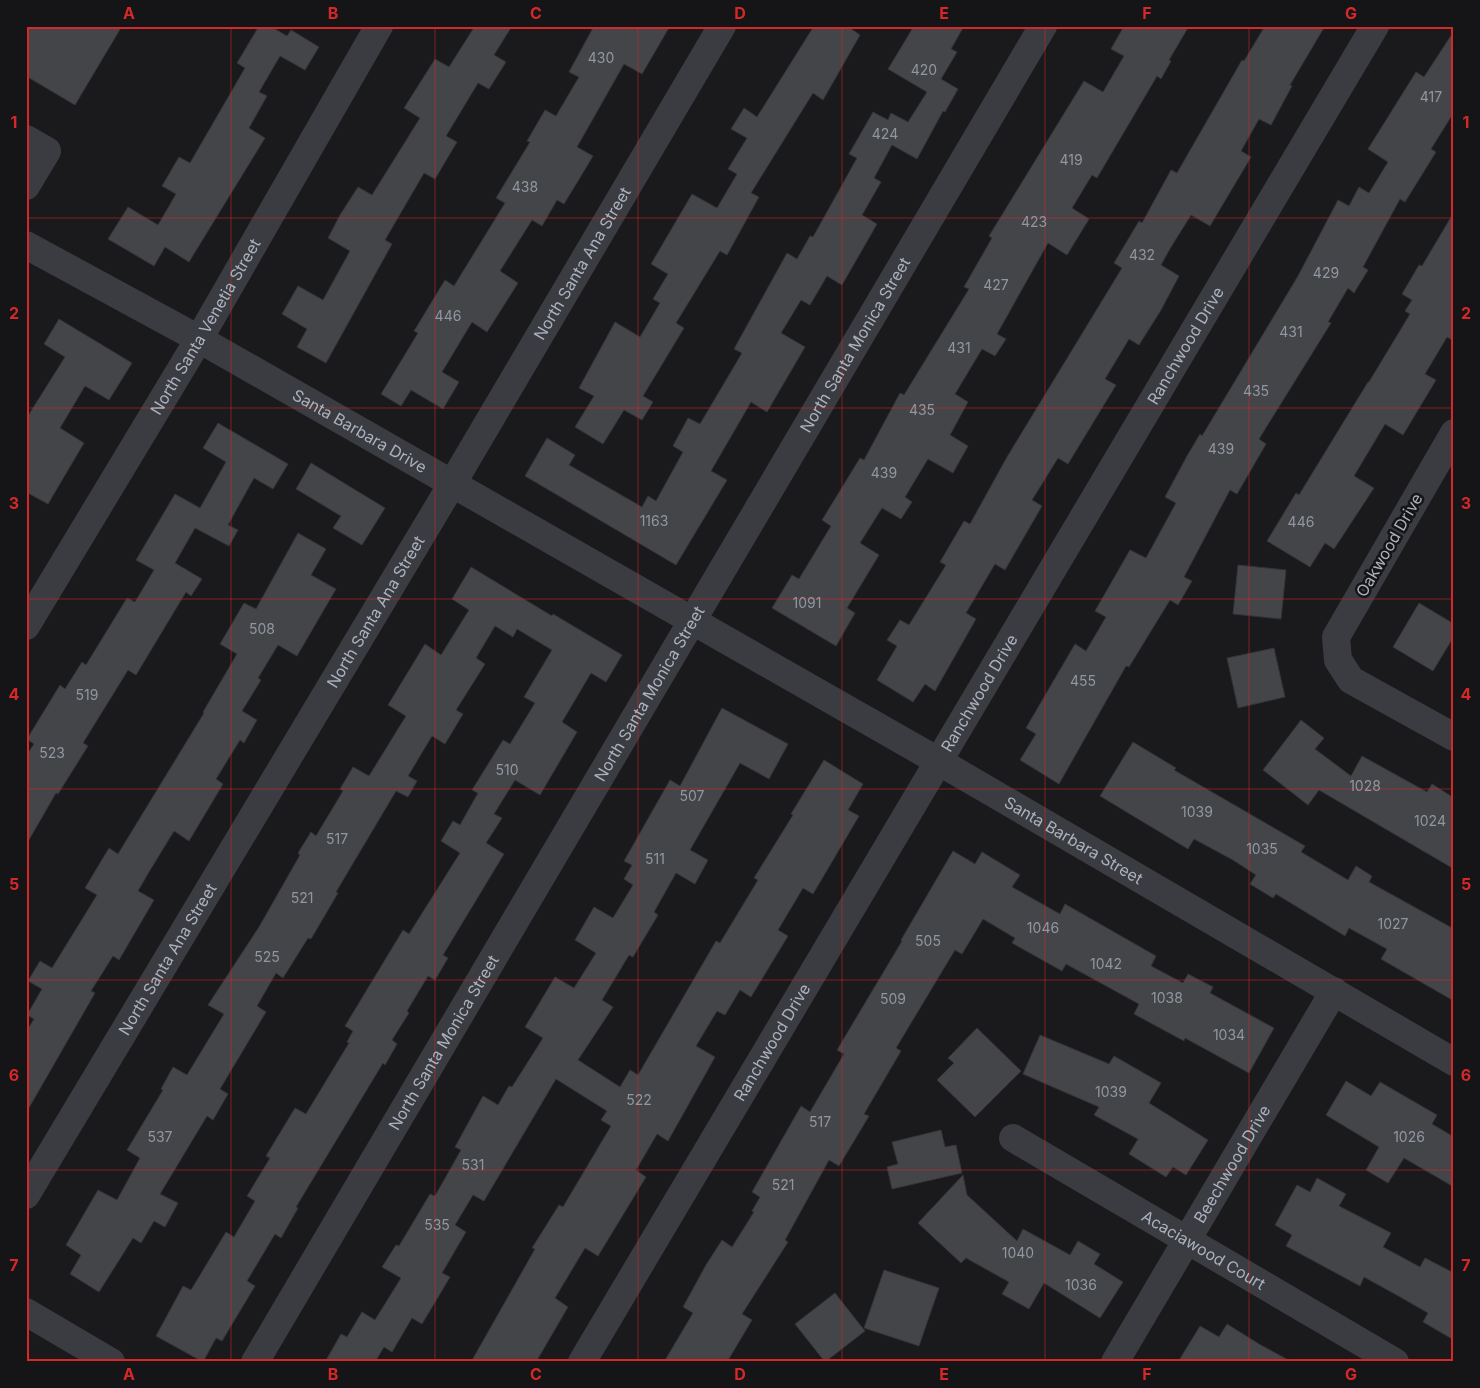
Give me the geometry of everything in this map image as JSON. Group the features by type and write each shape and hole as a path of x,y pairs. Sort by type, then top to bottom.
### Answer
{"street":[{"name":"North Santa Venetia Street","path":"26,626 199,339 379,26"},
{"name":"North Santa Ana Street","path":"26,1194 452,484 722,26"},
{"name":"North Santa Monica Street","path":"255,1362 1043,26"},
{"name":"Ranchwood Drive","path":"582,1362 1375,26"},
{"path":"26,139 47,151 26,186"},
{"name":"Santa Barbara Drive","path":"26,244 199,339 692,622"},
{"name":"Oakwood Drive","path":"1454,433 1336,637 1338,660 1351,680 1454,737"},
{"name":"Santa Barbara Street","path":"692,622 938,761 1454,1062"},
{"name":"Beechwood Drive","path":"1116,1362 1334,991"},
{"name":"Acaciawood Court","path":"1012,1138 1395,1362"},
{"path":"26,1312 111,1362"}],"building":[{"path":"26,26 122,26 75,105 26,76"},
{"path":"259,26 270,26 287,36 291,30 319,47 305,70 280,56 259,92 267,96 249,128 265,138 189,262 165,247 154,266 108,239 128,207 158,225 176,194 162,186 179,157 190,163 245,68 237,63"},
{"path":"475,26 512,26 494,55 506,62 489,89 478,83 446,136 457,142 435,179 424,173 385,240 392,244 326,363 297,347 307,329 282,314 298,286 323,300 350,251 328,238 340,215 358,187 372,195 420,118 404,108 435,59 449,67"},
{"path":"594,26 670,26 642,74 624,64 577,147 593,156 564,204 557,200 542,226 532,220 500,271 518,283 487,332 472,322 442,372 459,382 443,409 411,390 401,406 381,394 418,333 414,331 445,280 454,286 505,203 496,198 530,142 527,141 545,110 556,116 579,77 569,72"},
{"path":"814,26 847,26 860,35 823,100 813,93 751,193 759,197 727,255 720,251 676,323 684,328 643,396 653,402 642,420 624,410 603,444 575,427 594,396 579,388 615,322 640,337 660,303 653,299 668,274 651,264 692,194 717,208 737,174 728,169 747,138 731,129 744,108 757,117"},
{"path":"914,26 964,26 951,49 957,52 941,79 958,89 945,112 943,111 917,159 892,145 874,178 881,182 862,215 877,224 842,285 827,276 810,305 801,300 781,333 805,347 767,412 751,402 711,471 727,480 676,565 525,476 547,438 575,455 569,465 642,507 648,496 656,501 683,452 673,446 688,418 700,424 742,353 734,349 787,253 797,259 810,236 813,237 857,158 849,154 873,112 888,120 891,113 908,122 927,92 888,69"},
{"path":"1124,26 1189,26 1169,60 1171,61 1161,79 1157,76 1097,178 1092,175 1072,208 1089,219 1067,255 1048,243 997,334 1006,339 995,356 982,349 955,394 968,402 950,435 968,446 953,473 928,459 905,497 912,502 901,519 882,508 860,543 879,555 847,608 855,613 836,646 772,608 792,575 799,579 831,526 822,520 860,458 864,460 900,393 904,395 969,289 964,287 992,238 989,236 1084,81 1103,92 1124,56 1111,49"},
{"path":"1265,26 1325,26 1290,85 1292,86 1271,125 1259,119 1241,151 1251,157 1210,226 1191,215 1171,247 1161,265 1179,276 1161,310 1139,345 1129,339 1105,379 1116,385 1068,464 1058,458 1032,500 1042,506 1005,570 995,564 966,613 976,619 935,691 925,684 913,702 877,680 897,646 887,640 900,620 909,625 946,565 940,562 964,521 970,524 1007,457 1122,268 1114,263 1139,221 1142,223 1171,170 1177,173 1242,60 1244,61"},
{"path":"1454,31 1454,112 1431,149 1436,152 1405,202 1400,199 1363,267 1368,270 1354,293 1348,288 1328,322 1331,323 1259,439 1266,444 1237,494 1230,490 1184,577 1192,581 1178,605 1170,600 1129,667 1126,666 1059,784 1020,760 1036,734 1026,728 1075,644 1086,651 1106,617 1095,611 1130,550 1146,558 1176,503 1165,497 1187,456 1200,434 1202,436 1298,276 1338,200 1349,206 1359,187 1369,193 1388,162 1368,149 1416,72 1424,77"},
{"path":"1454,212 1454,341 1447,337 1425,374 1436,380 1403,435 1385,424 1354,476 1374,488 1334,549 1325,543 1310,567 1267,541 1296,493 1299,495 1410,314 1405,311 1412,300 1402,294 1419,265 1422,266"},
{"path":"59,319 132,363 109,400 85,386 60,428 84,443 48,504 26,492 26,419 65,357 44,344"},
{"path":"218,423 288,464 273,489 254,478 228,525 238,530 229,546 195,528 175,563 202,579 191,596 186,592 136,675 128,670 83,743 88,746 58,794 56,793 26,845 26,756 34,744 27,739 60,685 65,689 82,662 86,665 127,598 135,602 154,570 136,560 175,494 200,508 226,462 203,448"},
{"path":"311,463 385,508 362,545 333,528 341,516 296,489"},
{"path":"298,533 326,549 311,575 336,589 297,656 278,645 258,678 261,680 242,711 257,720 244,743 240,740 216,779 223,784 189,841 174,831 149,872 138,891 154,900 119,960 113,956 91,991 95,993 26,1113 26,1032 34,1019 27,1015 42,989 28,981 40,961 52,968 97,895 85,888 109,848 118,854 204,713 237,654 220,644 244,603 256,609"},
{"path":"1238,565 1286,570 1281,619 1233,614"},
{"path":"471,567 552,616 553,614 622,655 606,682 591,673 562,722 577,732 540,795 515,780 494,814 502,818 486,843 504,854 443,955 448,958 435,980 428,976 407,1011 409,1013 392,1040 397,1044 385,1065 383,1063 296,1207 298,1208 281,1238 275,1234 247,1281 255,1286 222,1341 216,1338 203,1362 156,1336 183,1286 191,1290 226,1232 234,1237 255,1201 247,1196 270,1158 266,1156 295,1108 306,1114 349,1043 347,1042 353,1031 345,1026 403,930 409,934 460,853 441,841 453,821 460,825 478,793 472,790 503,740 510,744 535,703 524,697 552,650 517,629 513,637 495,626 476,658 485,664 456,710 463,714 445,744 432,736 408,776 417,781 408,797 396,791 336,892 338,893 311,939 308,938 283,978 276,973 257,1006 266,1012 220,1089 228,1094 213,1120 207,1116 160,1194 178,1203 165,1227 154,1221 141,1243 133,1238 99,1292 70,1274 81,1255 66,1245 98,1190 117,1200 140,1158 127,1150 163,1090 161,1089 173,1067 187,1075 224,1014 208,1005 259,927 300,855 298,853 311,832 316,836 343,791 340,789 353,767 369,776 406,716 388,705 425,644 441,655 469,610 452,599"},
{"path":"1419,603 1454,624 1454,636 1433,671 1393,647"},
{"path":"1274,648 1285,697 1238,708 1227,658"},
{"path":"722,708 788,744 769,779 740,763 690,850 708,860 695,884 676,873 654,912 658,915 633,957 629,955 602,1000 613,1007 578,1060 620,1087 630,1070 638,1075 716,941 720,943 758,880 754,878 824,760 863,784 848,810 859,816 813,894 803,888 778,930 788,936 751,997 740,990 725,1015 717,1011 696,1046 715,1057 668,1141 657,1134 636,1170 646,1177 598,1256 585,1248 555,1298 568,1307 536,1362 471,1362 535,1249 532,1248 559,1205 563,1207 611,1126 601,1120 607,1111 556,1079 484,1201 473,1195 455,1225 466,1232 442,1273 450,1277 422,1324 412,1318 392,1352 384,1347 375,1362 325,1362 341,1334 347,1337 362,1312 375,1320 401,1278 382,1267 396,1245 399,1246 430,1194 435,1196 461,1150 455,1147 483,1096 498,1105 509,1086 512,1087 543,1038 525,1027 555,977 574,988 596,953 575,940 594,907 613,918 633,885 624,879 632,865 624,861 670,780 680,786"},
{"path":"1301,720 1324,738 1315,749 1351,776 1362,756 1427,792 1432,784 1454,798 1454,869 1319,790 1308,805 1263,770"},
{"path":"1133,742 1176,768 1174,770 1305,846 1301,852 1348,880 1356,866 1372,876 1369,882 1454,929 1454,1001 1381,959 1387,949 1349,928 1345,936 1276,894 1273,898 1250,884 1256,875 1233,860 1194,839 1188,849 1100,796"},
{"path":"953,851 975,864 982,852 1020,875 1012,887 1060,914 1065,904 1156,956 1151,966 1183,983 1188,974 1213,987 1210,993 1274,1028 1249,1073 1185,1038 1184,1041 1134,1014 1139,1004 1066,964 1062,971 1012,943 1015,938 983,919 962,954 955,950 896,1048 901,1051 864,1114 869,1116 839,1166 829,1160 785,1240 788,1242 742,1314 752,1320 727,1362 664,1362 693,1313 683,1307 706,1265 722,1240 732,1247 754,1212 752,1211 760,1197 752,1192 801,1106 810,1112 844,1054 837,1050"},
{"path":"977,1028 1021,1071 975,1117 937,1080 954,1063 948,1058"},
{"path":"1040,1035 1109,1064 1114,1056 1161,1083 1149,1103 1208,1140 1186,1175 1173,1167 1166,1177 1129,1154 1138,1139 1094,1115 1099,1107 1023,1074"},
{"path":"1346,1081 1371,1096 1380,1082 1437,1115 1432,1124 1454,1137 1454,1187 1404,1158 1388,1183 1366,1170 1379,1147 1326,1115"},
{"path":"941,1130 945,1147 956,1145 962,1173 892,1189 887,1167 898,1164 892,1142"},
{"path":"963,1175 967,1195 1017,1241 1023,1229 1070,1255 1078,1241 1100,1254 1094,1264 1123,1282 1100,1318 1044,1283 1029,1309 1002,1294 1009,1282 966,1258 961,1263 918,1223"},
{"path":"1317,1178 1346,1194 1339,1206 1391,1233 1383,1247 1420,1267 1425,1258 1454,1273 1454,1340 1423,1322 1428,1313 1402,1298 1364,1277 1360,1286 1286,1246 1292,1235 1275,1225 1297,1185 1310,1192"},
{"path":"884,1270 939,1288 919,1346 864,1328"},
{"path":"835,1293 865,1331 825,1362 795,1324"},
{"path":"1227,1324 1292,1362 1178,1362 1200,1326 1219,1337"}]}
